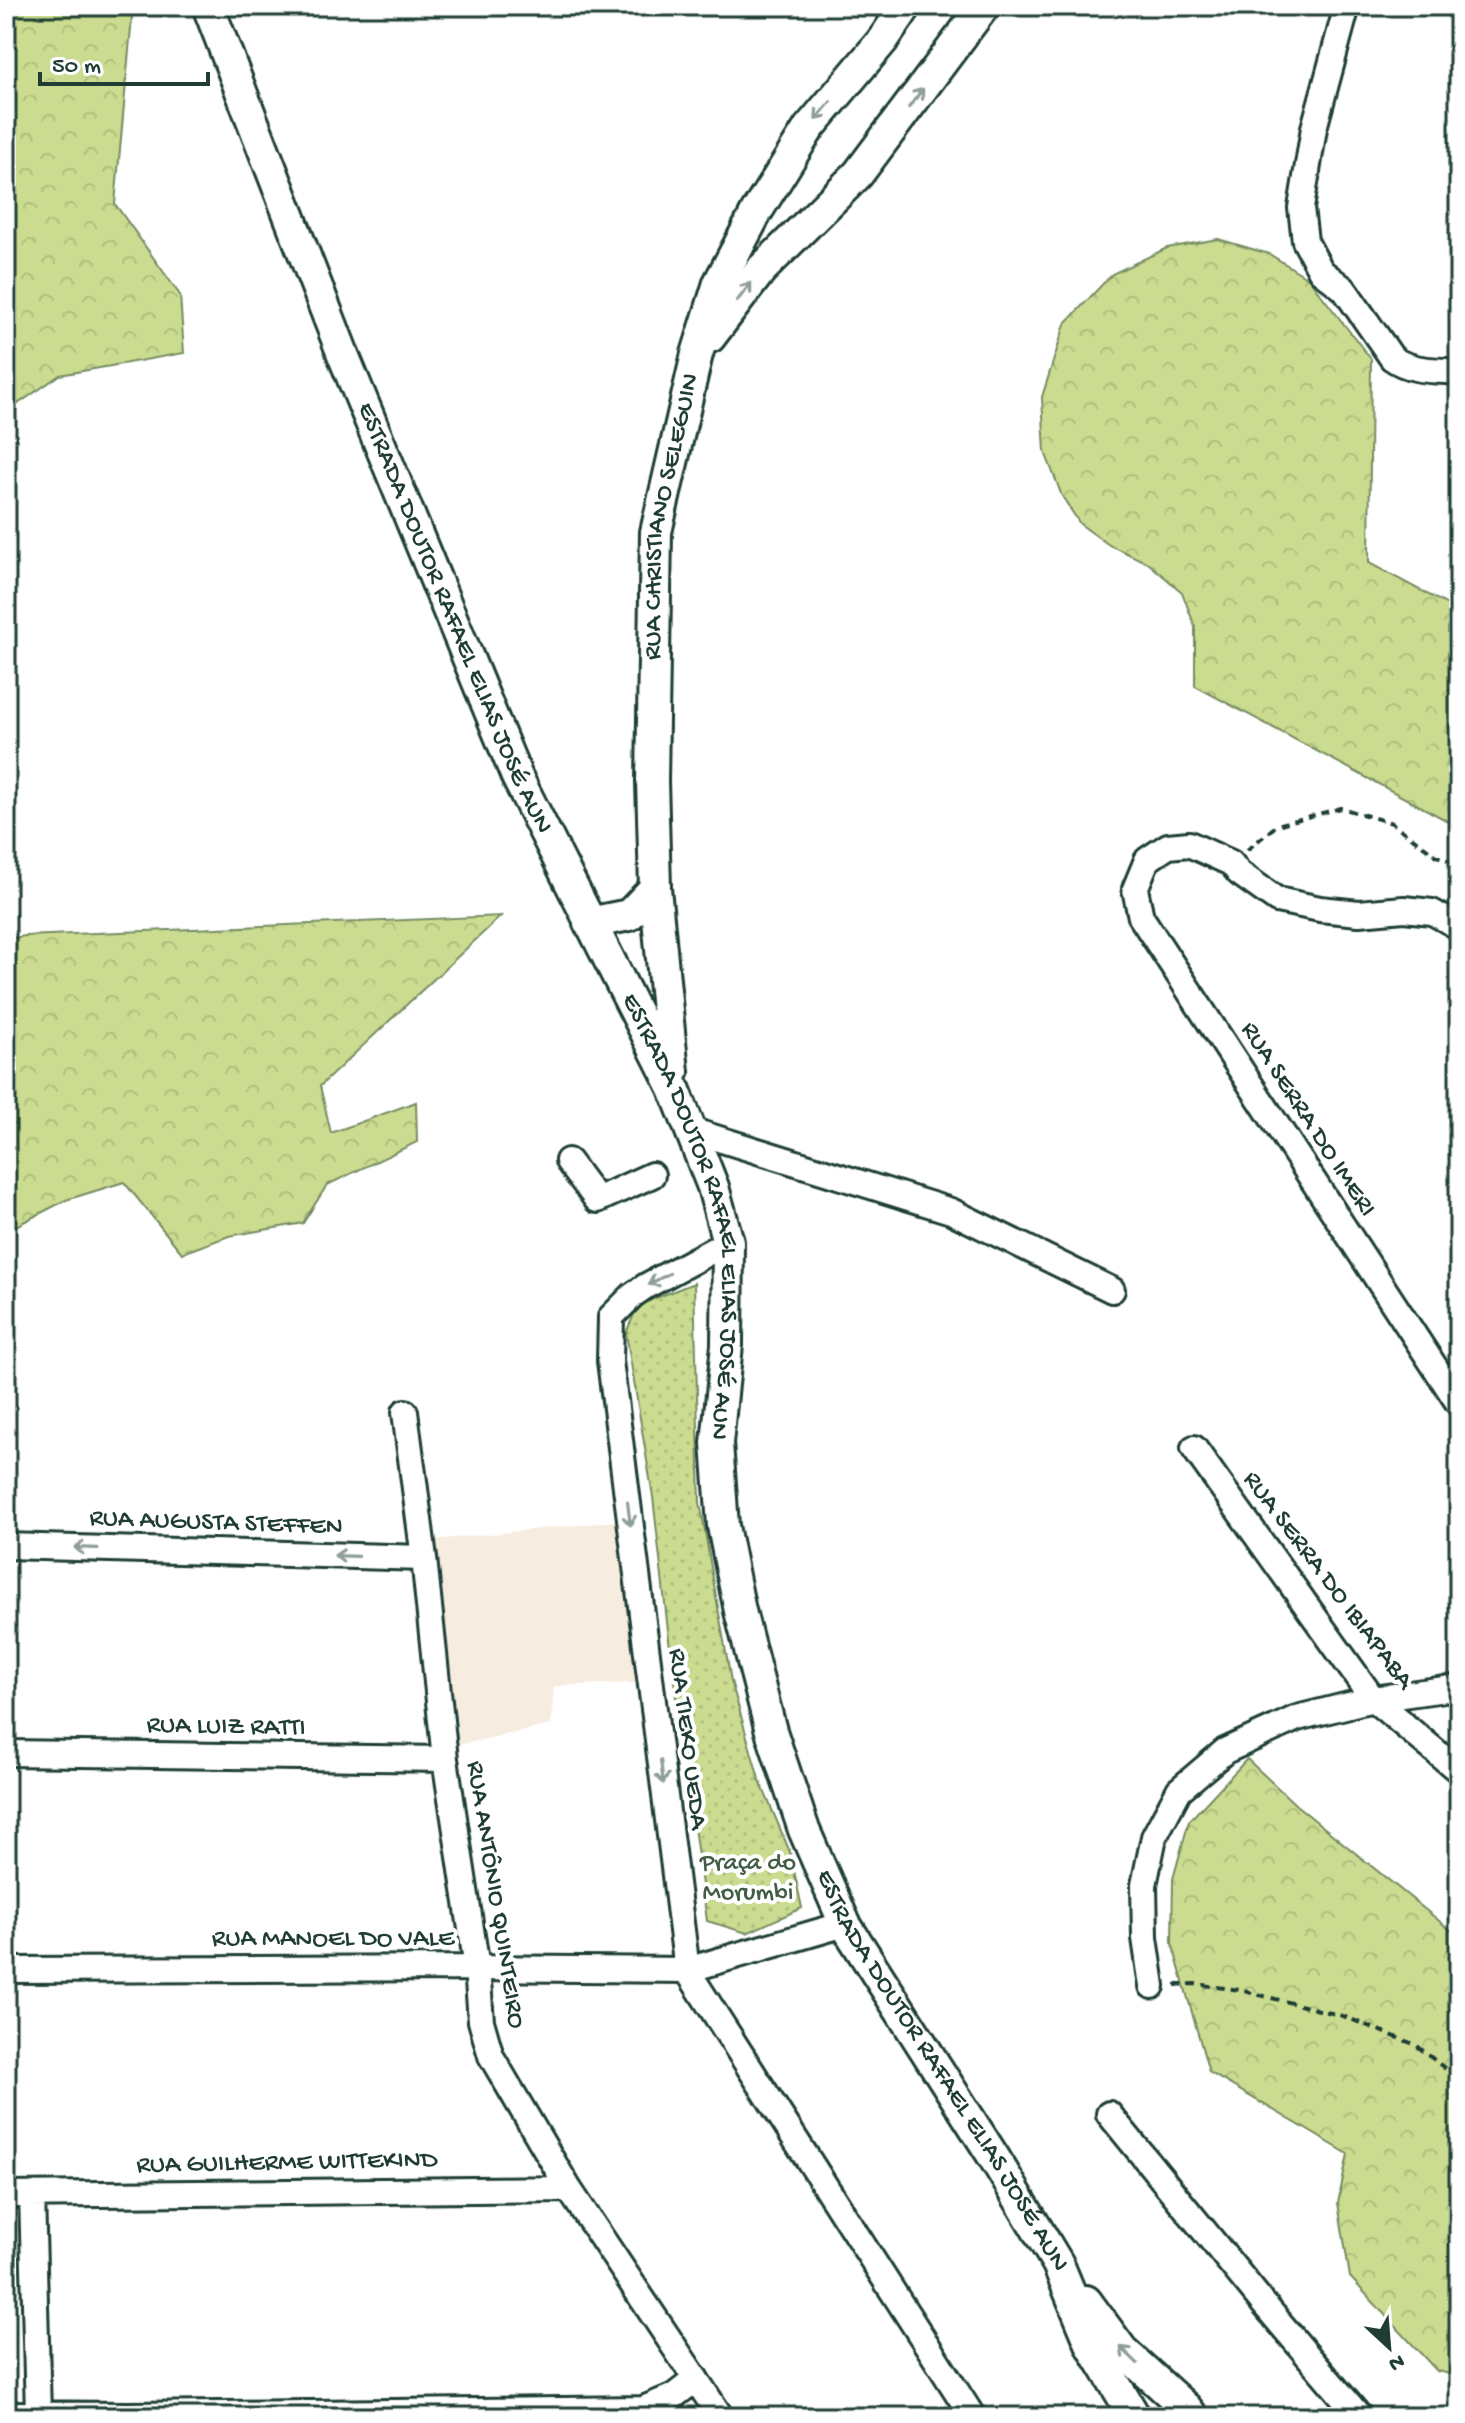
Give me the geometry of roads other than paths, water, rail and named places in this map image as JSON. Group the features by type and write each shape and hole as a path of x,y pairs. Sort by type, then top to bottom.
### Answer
{"main road":[{"name":"ESTRADA DOUTOR RAFAEL ELIAS JOSÉ AUN","path":"208,6 344,357 517,777 674,1088 713,1187 728,1242 727,1345 717,1443 723,1526 740,1611 771,1731 804,1830 845,1924 1058,2264 1092,2346 1135,2417"},
{"name":"RUA CHRISTIANO SELEGUIN","path":"674,1088 655,888 652,781 656,532 697,354 719,283 757,211 809,128 883,40 906,6"},
{"path":"697,354 761,270 858,174 984,6"},
{"path":"589,923 629,915 655,888"},
{"path":"1058,2264 1122,2350 1190,2412"}],"street":[{"path":"1342,7 1314,128 1301,208 1305,241 1321,271 1344,289 1392,358 1401,365 1419,369 1459,372"},
{"name":"RUA SERRA DO IMERI","path":"1459,927 1432,912 1404,909 1359,913 1277,900 1239,873 1231,863 1213,852 1189,844 1168,846 1147,860 1135,889 1141,917 1459,1404"},
{"path":"690,1130 951,1211 1112,1290"},
{"path":"568,1161 597,1200 652,1175"},
{"name":"RUA TIEKO UEDA","path":"728,1242 646,1286 611,1317 610,1361 687,1970 973,2417"},
{"name":"RUA ANTÔNIO QUINTEIRO","path":"405,1412 445,1759 477,1968 481,2021 491,2056 569,2189 721,2417"},
{"name":"RUA SERRA DO IBIAPABA","path":"1194,1448 1373,1699 1459,1771"},
{"name":"RUA AUGUSTA STEFFEN","path":"6,1546 424,1558"},
{"path":"1152,1986 1145,1938 1144,1885 1154,1837 1179,1790 1225,1751 1297,1718 1373,1699 1459,1687"},
{"name":"RUA LUIZ RATTI","path":"6,1753 445,1759"},
{"name":"RUA MANOEL DO VALE","path":"6,1970 687,1970 845,1924"},
{"path":"1109,2114 1360,2417"},
{"name":"RUA GUILHERME WITTEKIND","path":"6,2195 569,2189"},
{"path":"32,2195 38,2413"},
{"path":"6,2414 550,2413 643,2409 674,2396 696,2379"}],"park label":[{"name":"Praça do Morumbi","path":"748,1879"}]}
